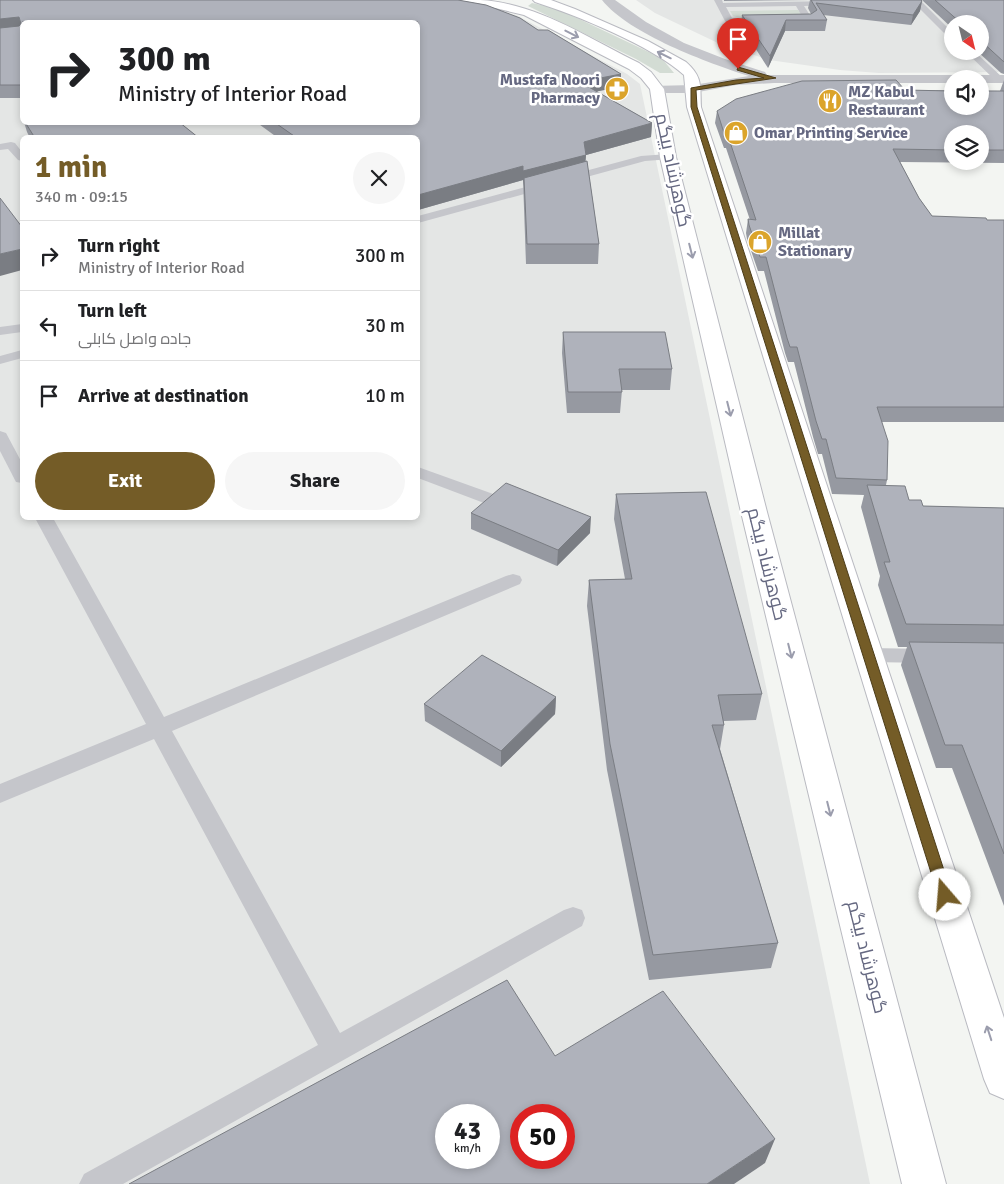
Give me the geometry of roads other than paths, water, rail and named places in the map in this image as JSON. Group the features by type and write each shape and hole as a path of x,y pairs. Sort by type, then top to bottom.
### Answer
{"main road":[{"name":"گوهرشاد بیگم","path":"539,0 564,7 669,57 689,72 697,116 1004,1079"},
{"name":"گوهرشاد بیگم","path":"428,3 488,3 513,6 634,66 646,75 657,89 668,157 759,531 924,1184"},
{"path":"693,86 703,67 700,55"}],"street":[{"path":"608,0 629,18 700,55 774,78"},
{"path":"657,89 774,78 944,79"}],"lane":[{"path":"915,0 944,28"},
{"path":"799,4 809,20 729,21 719,3 848,3"},
{"path":"979,60 1001,80"},
{"path":"0,147 11,145 20,156"},
{"path":"420,219 645,158 668,157"},
{"path":"0,331 20,328"},
{"path":"0,360 20,355"},
{"path":"0,436 20,474"},
{"path":"420,473 490,498"},
{"path":"45,520 335,1050"},
{"path":"0,794 513,580"},
{"path":"868,655 949,656"},
{"path":"94,1184 573,918"}],"place":[{"name":"Mustafa Noori Pharmacy","path":"617,89"},
{"name":"MZ Kabul Restaurant","path":"830,101"},
{"name":"Omar Printing Service","path":"736,133"},
{"name":"Millat Stationary","path":"760,242"}]}
